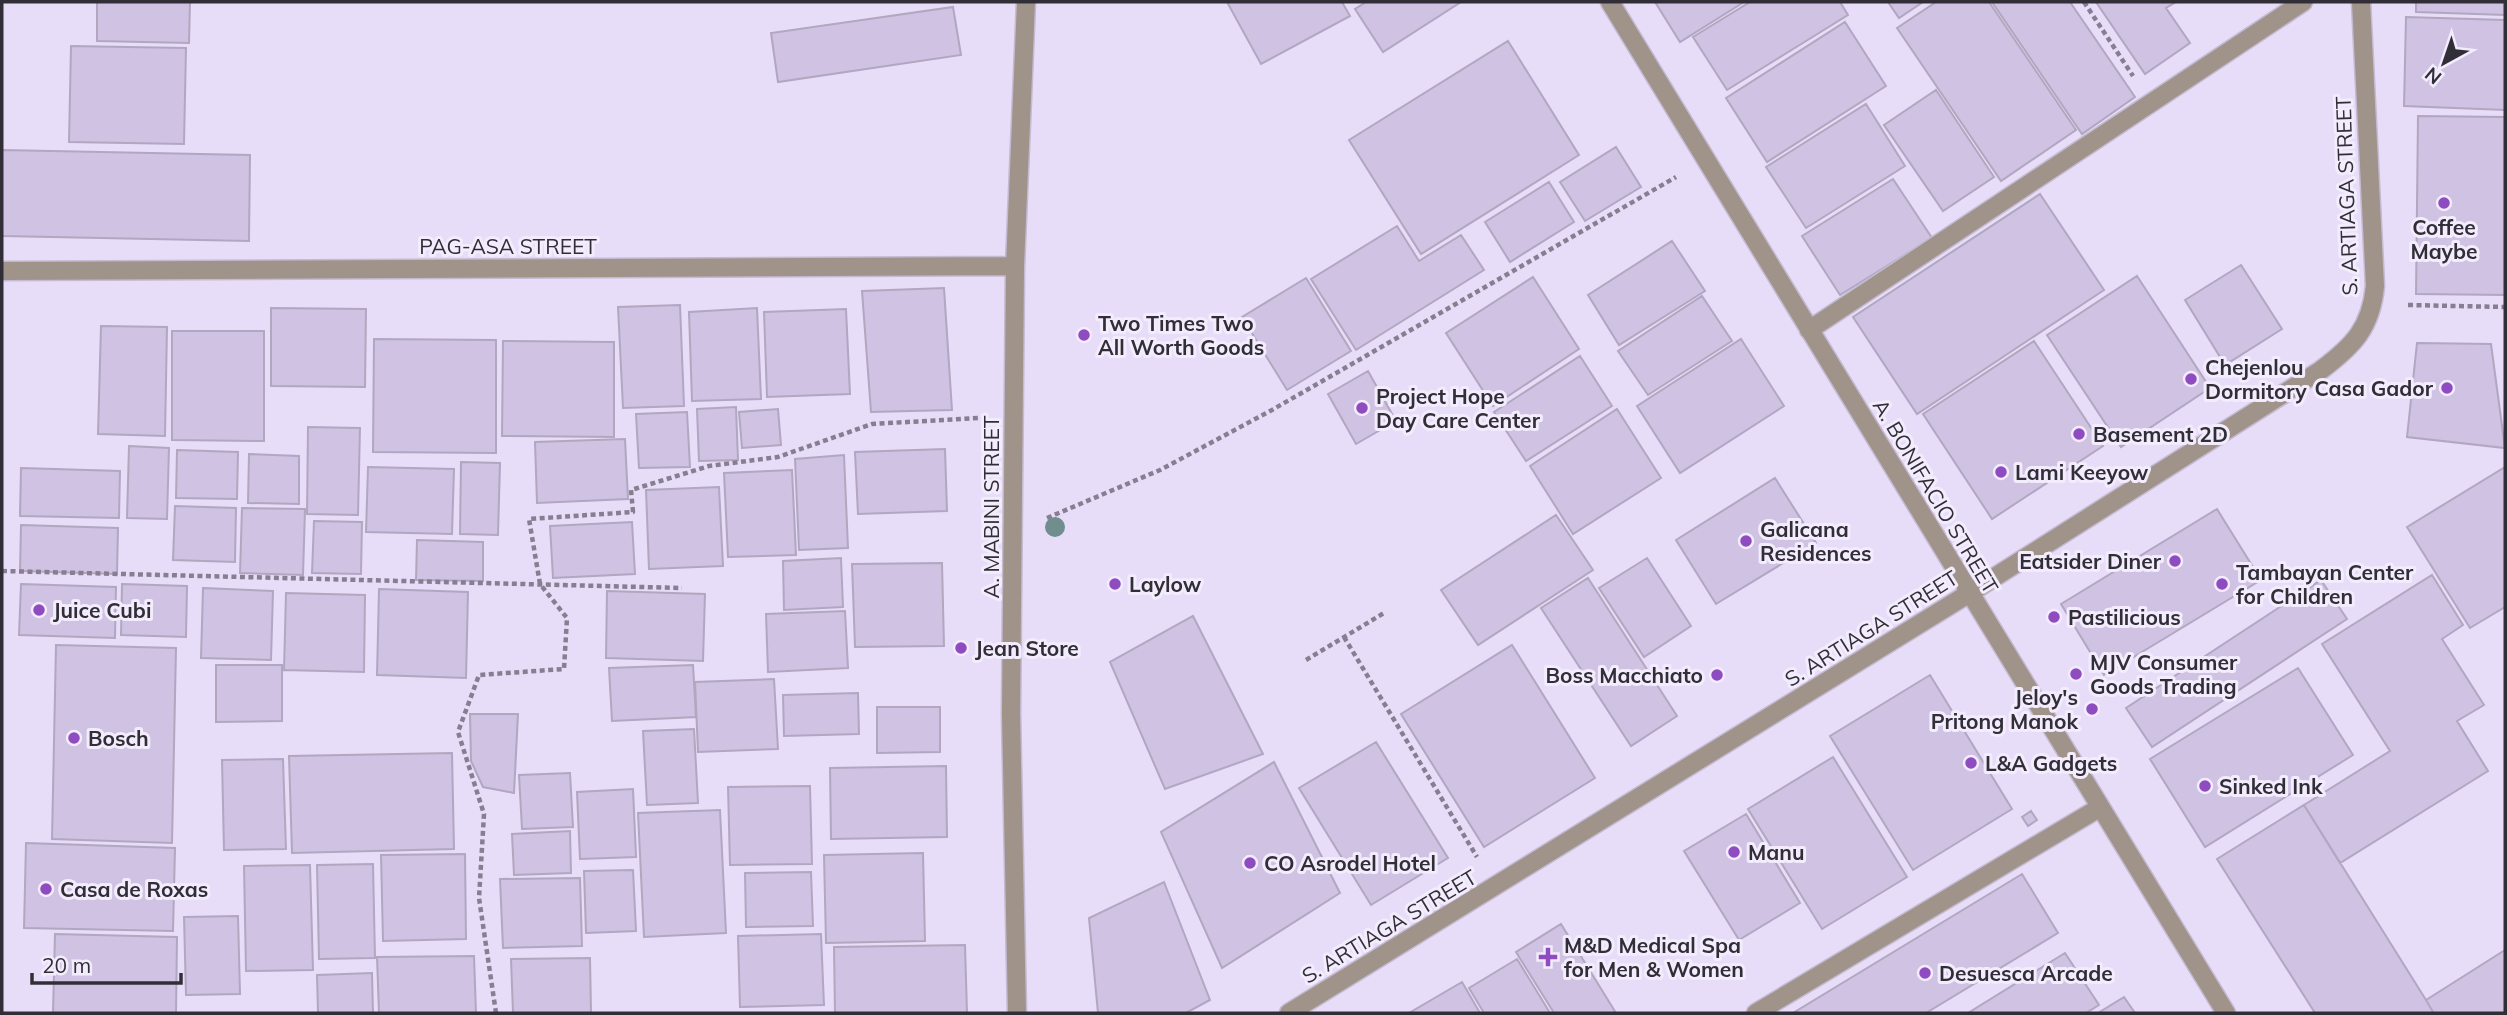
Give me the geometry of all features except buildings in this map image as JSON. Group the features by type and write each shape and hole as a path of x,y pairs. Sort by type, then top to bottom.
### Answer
{"street":[{"name":"A. MABINI STREET","path":"1017,1013 1011,714 1015,266 1026,2"},
{"name":"A. BONIFACIO STREET","path":"1610,2 1968,594 2226,1013"},
{"path":"1809,330 2303,2"},
{"name":"S. ARTIAGA STREET","path":"1289,1013 1968,594 2321,370 2342,354 2366,324 2373,305 2375,286 2361,2"},
{"name":"PAG-ASA STREET","path":"2,271 1015,266"},
{"path":"1756,1013 2099,808"}],"path":[{"path":"2084,2 2150,103"},
{"path":"1014,532 1160,470 1272,410 1706,160"},
{"path":"2373,305 2505,307"},
{"path":"496,1013 479,898 484,814 458,732 478,675 564,669 567,618 540,584 529,519 633,512 631,490 709,466 778,457 872,424 1014,415"},
{"path":"2,571 682,588"},
{"path":"1306,660 1384,613"},
{"path":"1344,637 1495,888"}],"place":[{"name":"Coffee Maybe","path":"2444,203"},
{"name":"Two Times Two All Worth Goods","path":"1084,335"},
{"name":"Chejenlou Dormitory","path":"2191,379"},
{"name":"Casa Gador","path":"2447,388"},
{"name":"Project Hope Day Care Center","path":"1362,408"},
{"name":"Basement 2D","path":"2079,434"},
{"name":"Lami Keeyow","path":"2001,472"},
{"name":"Galicana Residences","path":"1746,541"},
{"name":"Eatsider Diner","path":"2175,561"},
{"name":"Laylow","path":"1115,584"},
{"name":"Tambayan Center for Children","path":"2222,584"},
{"name":"Juice Cubi","path":"39,610"},
{"name":"Pastilicious","path":"2054,617"},
{"name":"Jean Store","path":"961,648"},
{"name":"MJV Consumer Goods Trading","path":"2076,674"},
{"name":"Boss Macchiato","path":"1717,675"},
{"name":"Jeloy's Pritong Manok","path":"2092,709"},
{"name":"Bosch","path":"74,738"},
{"name":"L&A Gadgets","path":"1971,763"},
{"name":"Sinked Ink","path":"2205,786"},
{"name":"Manu","path":"1734,852"},
{"name":"CO Asrodel Hotel","path":"1250,863"},
{"name":"Casa de Roxas","path":"46,889"},
{"name":"M&D Medical Spa for Men & Women","path":"1548,957"},
{"name":"Desuesca Arcade","path":"1925,973"}]}
